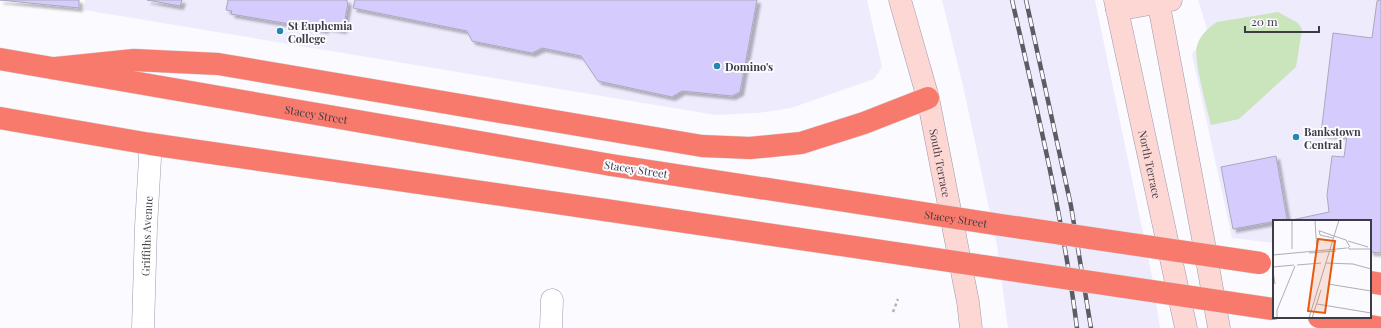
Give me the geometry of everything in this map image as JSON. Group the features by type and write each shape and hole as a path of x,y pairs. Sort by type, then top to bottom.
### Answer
{"highway":[{"name":"Stacey Street","path":"0,59 612,165 1000,225 1267,264"},
{"path":"56,68 134,60 218,64 702,146 750,148 801,143 864,123 928,98"},
{"path":"0,118 150,144 1273,309"},
{"path":"1371,282 1381,284"},
{"path":"1323,318 1353,325 1381,328"}],"street":[{"name":"South Terrace","path":"900,0 928,98 968,302 971,328"},
{"path":"1116,5 1162,1 1219,328"},
{"name":"North Terrace","path":"1116,5 1186,328"},
{"name":"Griffiths Avenue","path":"143,328 150,144"},
{"path":"551,328 552,300"}],"path":[{"path":"893,312 898,299"}],"shaded area":[{"path":"85,0 867,0 882,67 874,79 791,108 758,113 716,115 84,10"},
{"path":"942,0 1095,0 1152,276 1160,328 1008,328 997,246 964,90"},
{"name":"Bankstown Central","path":"1198,0 1381,0 1370,220 1273,220 1273,243 1232,238 1192,54 1208,32"}],"green space":[{"path":"1278,12 1298,23 1302,29 1296,67 1239,119 1211,125 1197,61 1196,52 1200,38 1217,22"}],"building":[{"path":"0,0 79,0 79,8"},
{"path":"147,0 182,0 180,6"},
{"path":"228,0 347,0 348,3 343,30 325,27 325,30 231,14 232,11 226,10"},
{"path":"355,0 757,0 740,92 732,96 682,91 672,97 598,81 581,56 542,48 532,53 472,41 467,31 353,8"},
{"path":"1381,0 1381,253 1371,252 1371,220 1292,220 1329,212 1327,195 1332,156 1344,157 1347,136 1321,134 1333,33 1372,38 1377,1"},
{"path":"1276,156 1287,219 1273,220 1273,222 1233,229 1221,167"}],"railway":[{"path":"1012,0 1057,205 1077,328"},
{"path":"1026,0 1071,206 1091,328"}],"place":[{"name":"St Euphemia College","path":"280,31"},
{"name":"Domino's","path":"717,66"},
{"name":"Bankstown Central","path":"1296,137"}]}
